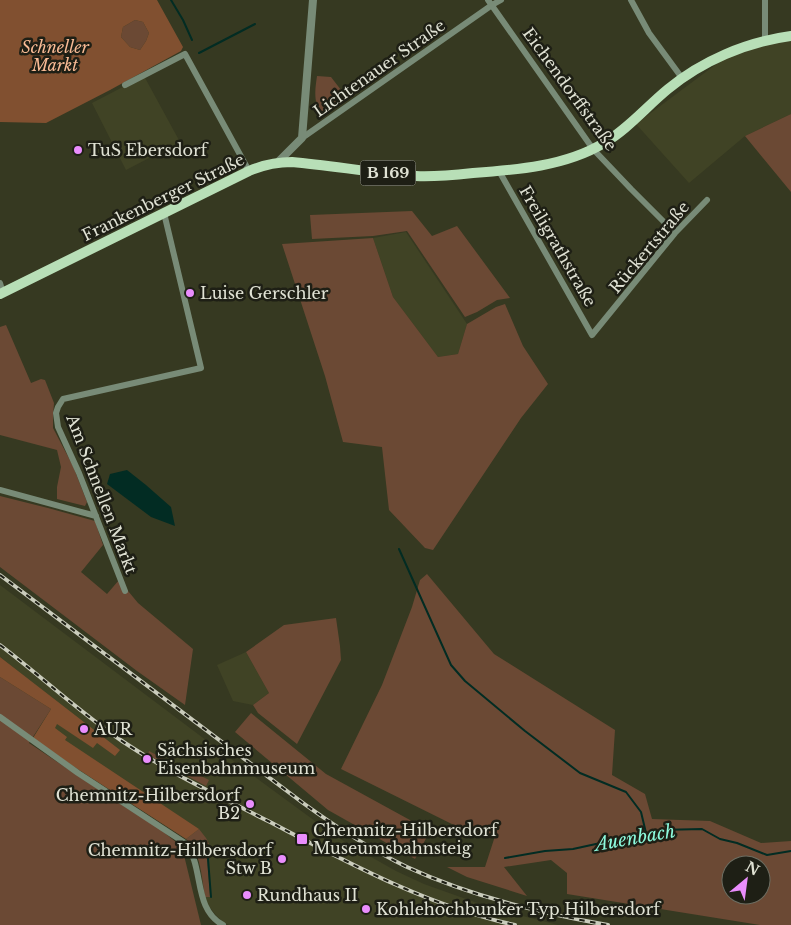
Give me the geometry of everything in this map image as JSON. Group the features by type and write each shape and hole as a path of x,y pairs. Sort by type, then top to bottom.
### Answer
{"main road":[{"name":"Frankenberger Straße","path":"1,290 249,171 277,163 305,163 431,176 520,169 556,162 604,144 682,78 722,56 765,40 791,36"}],"street":[{"path":"302,138 313,0"},
{"name":"Lichtenauer Straße","path":"277,163 302,138 490,2 501,0"},
{"path":"631,0 649,33 682,78"},
{"path":"764,0 765,40"},
{"name":"Eichendorffstraße","path":"490,2 593,149 675,233"},
{"path":"125,85 186,54 249,171"},
{"name":"Freiligrathstraße","path":"499,171 592,335"},
{"name":"Rückertstraße","path":"592,335 675,233 707,200"},
{"name":"Am Schnellen Markt","path":"125,591 80,473 58,427 56,413 63,399 201,368 164,213"},
{"path":"0,490 96,516"},
{"path":"0,717 78,773 184,843 194,857 203,902 213,918 222,925"}],"shaded area":[{"path":"135,20 143,22 149,33 140,50 130,47 121,37 123,27"},
{"path":"791,33 791,114 745,136 689,183 636,124 746,42"},
{"path":"144,76 180,142 126,170 92,103"},
{"path":"317,76 331,77 348,99 322,115 316,101"},
{"path":"791,114 791,192 745,136"},
{"path":"412,211 432,236 457,226 510,298 497,300 465,317 407,231 373,236 312,239 310,215"},
{"path":"406,232 467,324 458,354 438,357 393,297 373,238"},
{"path":"373,238 393,297 438,357 458,354 467,324 496,307 505,304 523,346 548,384 521,418 433,550 425,548 389,510 382,447 343,442 325,376 282,244"},
{"path":"6,325 31,383 41,379 45,380 54,403 53,428 73,466 87,502 85,506 57,499 61,467 57,450 0,435 0,327"},
{"path":"0,496 95,521 103,545 81,572 107,594 119,580 138,603 193,649 185,705 0,567"},
{"path":"427,574 494,654 615,730 612,775 645,794 652,819 710,821 761,843 791,841 791,925 760,925 567,894 567,873 551,860 504,867 527,896 467,877 447,867 485,867 496,833 472,834 341,769 382,685 412,607 420,580"},
{"name":"Sächsisches Eisenbahnmuseum","path":"0,585 255,777 348,844 396,871 424,884 495,909 558,925 229,925 224,923 208,905 197,852 191,842 52,752 57,702 0,657"},
{"path":"336,618 341,660 297,744 258,713 253,705 269,693 246,652 284,625"},
{"path":"246,652 269,693 253,705 233,701 217,665"},
{"path":"0,677 51,709 29,743 161,830 182,847 201,925 0,925"},
{"path":"251,713 326,774 430,831 415,859 328,810 235,732"},
{"path":"149,751 209,780 206,786 148,755"},
{"path":"199,829 209,844 206,845 210,897 205,897 198,858 191,844 186,839"}],"green space":[{"name":"Schneller Markt","path":"0,0 157,0 183,47 181,51 46,123 0,122","holes":["135,20 143,22 149,33 146,41 140,50 130,47 121,37 123,27"]},
{"path":"0,657 120,750 115,756 97,743 93,748 57,724 55,728 67,737 65,740 199,829 186,839 33,738 51,709 0,677"}],"water":[{"path":"127,470 171,507 175,526 151,517 107,484 110,474"}],"waterway":[{"path":"171,0 192,40"},
{"path":"199,53 255,24"},
{"path":"399,549 451,665 465,681 525,731 580,773 626,792 641,812 646,833"},
{"name":"Auenbach","path":"505,858 545,851 573,849 660,830 702,829 720,839 737,843 767,855 791,851"},
{"path":"207,846 211,897"}],"railway":[{"path":"0,575 303,803 341,829 393,860 455,887 480,895 556,915 608,925"},
{"path":"0,645 106,730 175,773 328,852 419,895 482,917 515,925"}],"place":[{"name":"TuS Ebersdorf","path":"78,150"},
{"name":"Luise Gerschler","path":"190,293"},
{"name":"AUR","path":"84,729"},
{"name":"Sächsisches Eisenbahnmuseum","path":"147,759"},
{"name":"Chemnitz-Hilbersdorf B2","path":"250,804"},
{"name":"Chemnitz-Hilbersdorf Museumsbahnsteig","path":"302,839"},
{"name":"Chemnitz-Hilbersdorf Stw B","path":"282,859"},
{"name":"Rundhaus II","path":"247,895"},
{"name":"Kohlehochbunker Typ Hilbersdorf","path":"366,909"}]}
